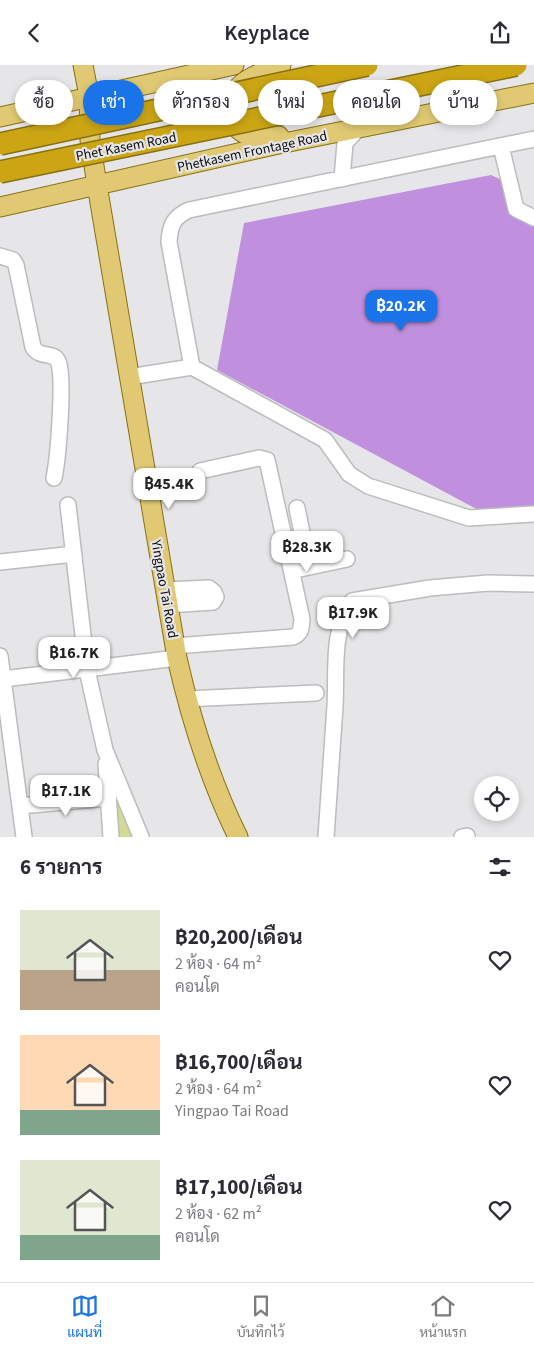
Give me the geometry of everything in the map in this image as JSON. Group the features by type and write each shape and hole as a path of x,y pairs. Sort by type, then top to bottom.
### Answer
{"highway":[{"name":"Phet Kasem Road","path":"0,144 367,65"},
{"name":"Phet Kasem Road","path":"0,172 516,65"}],"main road":[{"name":"Yingpao Tai Road","path":"83,65 86,80"},
{"path":"144,81 188,69 234,65"},
{"path":"280,65 249,79 236,90 230,102 230,117 238,130 249,135 263,137 358,129"},
{"name":"Phetkasem Frontage Road","path":"0,207 247,151 534,93"},
{"path":"0,117 83,97"},
{"name":"Yingpao Tai Road","path":"90,125 97,185 176,652 186,699 216,788 238,837"}],"street":[{"path":"342,179 345,143 358,129"},
{"path":"192,367 169,242 170,229 174,220 189,210 534,139"},
{"path":"501,146 516,209 534,218"},
{"path":"0,256 13,260 16,265 33,347 41,354 57,358 60,367 60,420 54,478"},
{"path":"129,377 192,367 325,440 349,474 368,485 469,518 534,514"},
{"path":"3,679 88,670 176,652 298,635 301,630 302,619 267,460 258,458 200,471"},
{"path":"68,505 88,670 105,750 111,837"},
{"path":"297,508 309,567"},
{"path":"0,562 74,554"},
{"path":"291,570 347,559"},
{"path":"326,837 337,681 337,643 347,607 352,601 430,588 488,583 534,583"},
{"path":"0,656 24,837"},
{"path":"186,699 316,693"},
{"path":"105,750 141,837"},
{"path":"20,806 108,797"}],"green space":[{"path":"108,765 143,837 115,837"}],"building":[{"path":"491,175 515,186 521,215 534,222 534,509 482,512 217,370 244,223"}]}
